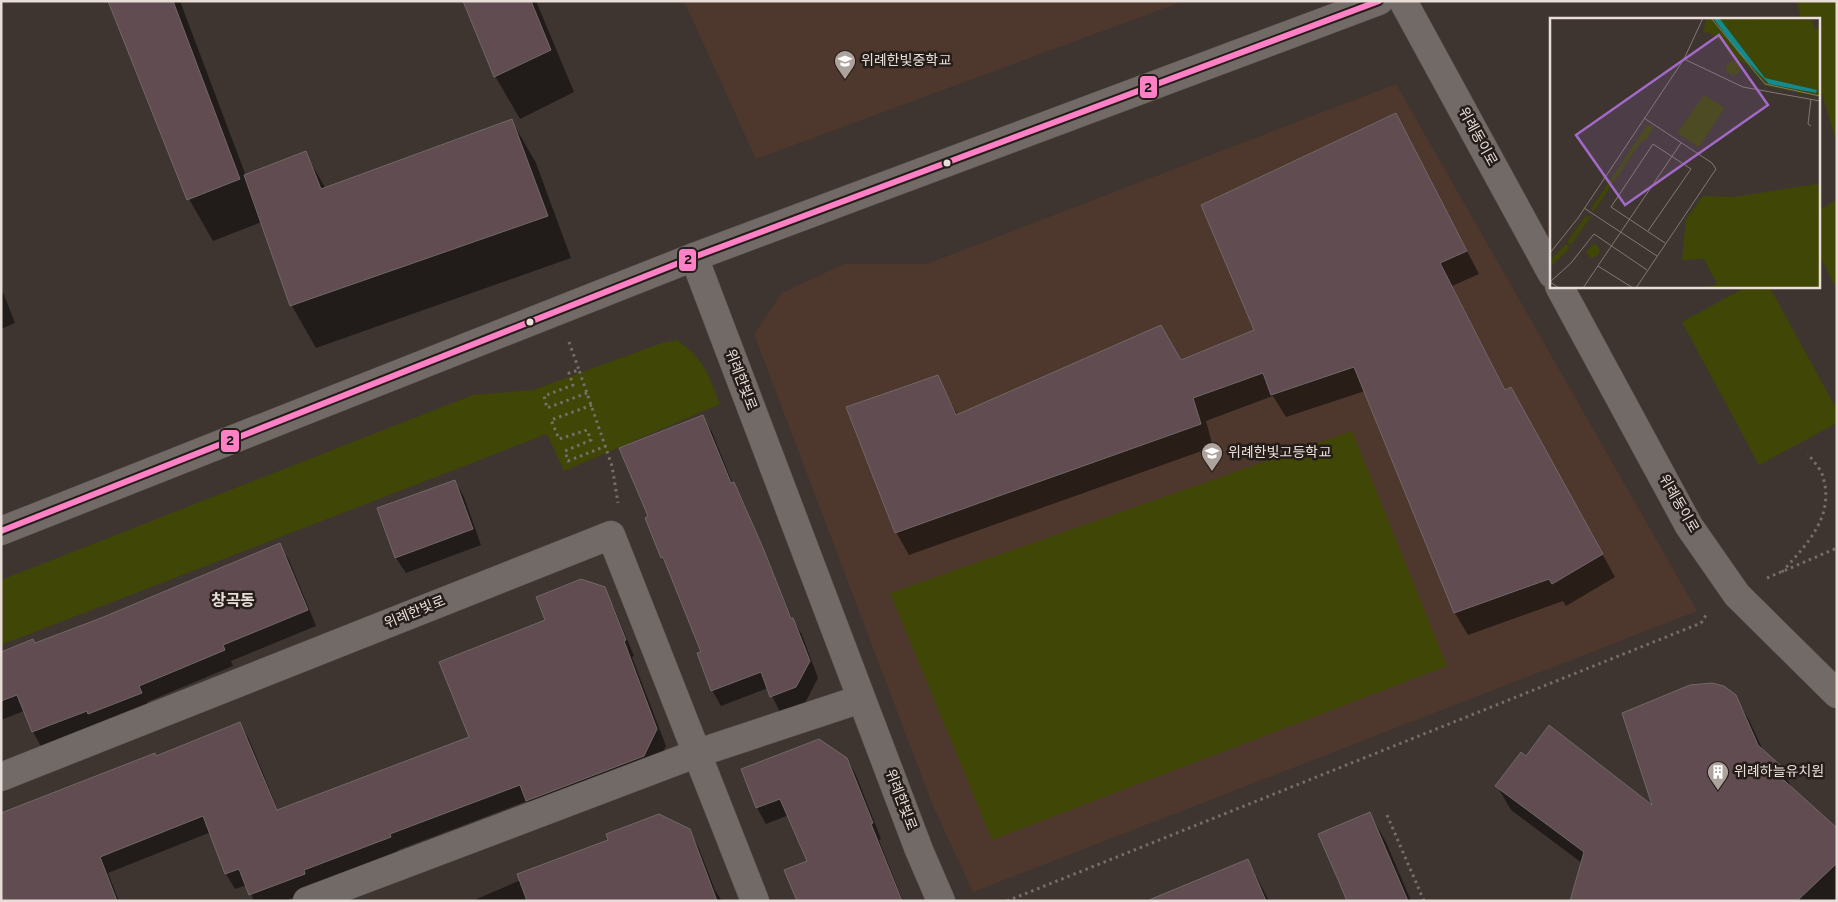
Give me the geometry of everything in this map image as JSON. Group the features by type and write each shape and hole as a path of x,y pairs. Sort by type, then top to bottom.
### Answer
{"street":[{"path":"1,531 694,257 1380,1"},
{"name":"위례동이로","path":"1403,1 1550,270"},
{"name":"위례한빛로","path":"694,257 861,699 919,850 941,901"},
{"name":"위례동이로","path":"1560,288 1689,526 1737,595 1837,694"},
{"path":"611,535 755,901"},
{"name":"위례한빛로","path":"1,778 611,535"},
{"path":"307,901 698,753 861,699"}],"path":[{"path":"587,393 547,408 544,396 573,385 569,373 579,370 592,405 612,466 619,509 611,535"},
{"path":"592,405 550,420 559,439 587,430 591,440 565,450 568,461 606,446"},
{"path":"1782,572 1812,538 1822,518 1827,496 1823,475 1808,454"},
{"path":"1760,581 1837,548"},
{"path":"1007,901 1701,623 1710,609"},
{"path":"1387,815 1424,901"}],"shaded area":[{"name":"위례한빛중학교","path":"684,1 1184,1 756,159"},
{"name":"위례한빛고등학교","path":"1396,84 1697,611 973,892 933,806 754,334 782,293 844,264 927,264"}],"green space":[{"path":"1797,1 1837,1 1837,144 1820,87 1820,18 1801,18"},
{"path":"1837,199 1837,290 1820,256 1820,210"},
{"path":"1744,288 1770,288 1837,410 1837,423 1759,465 1682,322"},
{"path":"677,340 700,361 709,376 720,404 564,471 547,434 1,645 1,580 473,395 533,390 662,343"},
{"path":"1352,431 1447,666 992,840 890,593"}],"building":[{"path":"108,1 173,1 240,179 187,200"},
{"path":"463,1 531,1 551,50 494,77"},
{"path":"1396,113 1467,251 1440,263 1505,390 1511,387 1603,554 1552,584 1549,579 1454,613 1354,367 1271,395 1263,373 1193,398 1201,424 895,533 846,407 938,375 956,415 1161,325 1181,360 1254,330 1201,205"},
{"path":"512,119 548,216 290,306 244,175 306,151 321,189"},
{"path":"703,415 731,483 734,482 763,548 810,661 796,687 770,697 761,672 711,691 697,653 701,652 663,557 661,558 645,518 648,516 619,448"},
{"path":"455,480 473,529 395,558 377,508"},
{"path":"280,543 308,610 223,645 225,650 139,686 142,693 88,714 87,711 32,732 17,695 1,701 1,652 33,639 35,643 101,618"},
{"path":"581,579 605,587 626,640 624,641 657,729 644,756 526,801 520,785 390,834 391,837 304,870 305,874 249,895 239,869 225,874 203,816 100,857 117,901 1,901 1,813 155,753 156,756 240,722 277,810 469,737 439,662 545,620 536,597"},
{"name":"위례하늘유치원","path":"1712,683 1724,686 1736,695 1758,745 1781,766 1776,773 1837,828 1837,863 1797,901 1570,901 1584,852 1495,786 1521,752 1526,756 1549,725 1652,805 1622,713 1690,685"},
{"path":"819,739 847,758 902,901 797,901 784,870 807,861 780,799 756,808 741,769"},
{"path":"1370,812 1408,901 1347,901 1318,834"},
{"path":"659,814 690,829 717,901 527,901 517,874 608,840 606,834"},
{"path":"1248,859 1266,901 1149,901 1149,900"}],"transit line":[{"name":"2","path":"1,531 694,257 1379,1"}],"place":[{"name":"위례한빛중학교","path":"845,80"},
{"name":"위례한빛고등학교","path":"1212,472"},
{"name":"위례하늘유치원","path":"1718,791"}],"district":[{"name":"창곡동","path":"233,602"}]}
